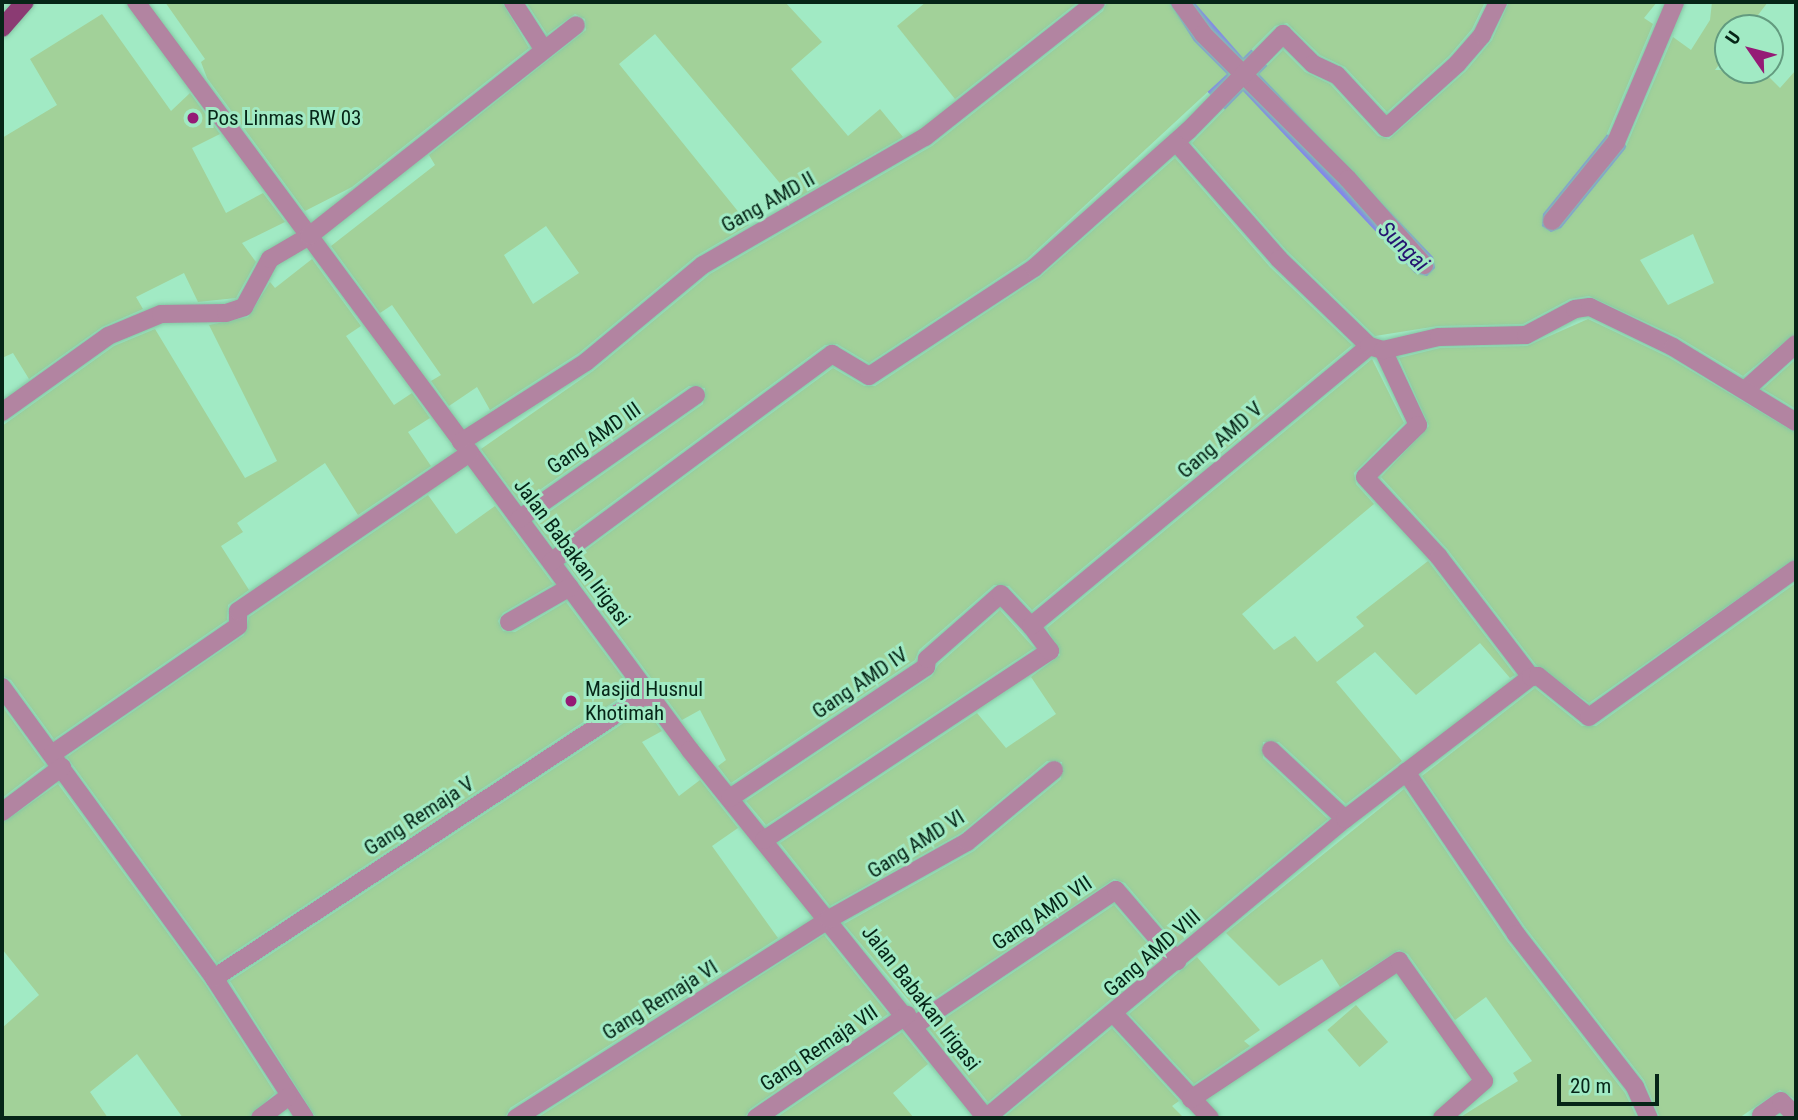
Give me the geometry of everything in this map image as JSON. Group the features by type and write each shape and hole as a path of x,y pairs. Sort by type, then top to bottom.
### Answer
{"main road":[{"path":"2,28 25,2"}],"street":[{"name":"Jalan Babakan Irigasi","path":"136,2 551,562 730,798 911,1020 986,1118"},
{"path":"513,2 542,47"},
{"name":"Gang AMD II","path":"57,761 238,626 238,611 586,362 703,265 925,136 1096,2"},
{"path":"1180,2 1237,76 1348,179 1424,265"},
{"path":"551,562 832,354 869,376 1014,277 1028,273 1176,142 1237,76 1285,34 1313,64 1337,75 1386,128 1457,64 1482,35 1498,2"},
{"path":"1552,222 1616,142 1675,2"},
{"path":"2,412 108,336 161,314 226,313 244,307 270,259 309,236 542,47 576,25"},
{"path":"1176,142 1279,259 1376,348 1418,425 1365,477 1439,557 1531,677 1538,676 1589,717 1796,569"},
{"name":"Gang AMD V","path":"1031,626 1376,348 1439,337 1526,335 1575,309 1590,307 1673,346 1796,422"},
{"path":"1745,390 1796,344"},
{"name":"Gang AMD III","path":"519,519 696,395"},
{"path":"509,622 570,587"},
{"name":"Gang AMD IV","path":"730,798 926,667 927,659 1001,594 1031,626"},
{"path":"764,840 1050,651 1031,626"},
{"name":"Gang AMD VIII","path":"986,1118 1115,1015 1345,819 1531,677"},
{"path":"2,687 214,978 288,1097 305,1118"},
{"name":"Gang Remaja V","path":"214,978 650,692"},
{"path":"1271,750 1345,819"},
{"path":"2,812 57,761"},
{"name":"Gang AMD VI","path":"829,919 967,842 1054,770"},
{"path":"1406,772 1516,934 1635,1087 1648,1118"},
{"name":"Gang AMD VII","path":"911,1020 1116,890 1177,961"},
{"name":"Gang Remaja VI","path":"516,1118 829,919"},
{"path":"1191,1099 1399,961 1484,1081 1442,1118"},
{"path":"1115,1015 1210,1118"},
{"name":"Gang Remaja VII","path":"756,1118 911,1020"},
{"path":"260,1118 288,1097"},
{"path":"1761,1117 1781,1101 1796,1116"}],"building":[{"path":"165,2 502,2 529,48 352,187 305,211 207,78 201,62 205,59"},
{"path":"526,2 785,2 822,42 791,69 848,136 880,109 903,137 794,200 655,34 619,64 749,225 696,256 579,353 490,410 477,387 449,406 431,381 441,375 392,305 380,313 331,246 435,165 429,155 586,30 585,19 575,14 547,34","holes":["546,226 579,273 533,304 504,255"]},
{"path":"926,2 1078,2 955,99 897,26"},
{"path":"1107,2 1169,2 1194,41 1227,74 1027,259 869,363 837,344 825,345 553,546 535,522 703,404 705,388 689,386 521,503 481,449 593,371 710,274 932,146 1103,11"},
{"path":"1194,2 1485,2 1472,29 1449,56 1387,112 1345,67 1320,55 1287,23 1275,26 1243,58"},
{"path":"1509,2 1657,2 1644,18 1653,24 1606,136 1543,214 1542,226 1551,232 1561,228 1625,149 1673,37 1691,50 1710,20 1712,2 1768,2 1759,14 1714,14 1714,84 1776,84 1780,88 1796,70 1796,333 1743,376 1678,337 1589,296 1570,299 1523,324 1438,326 1375,336 1287,251 1192,143 1243,91 1415,273 1427,276 1435,268 1433,257 1259,74 1283,50 1305,72 1330,84 1378,136 1389,139 1466,71 1492,40","holes":["1693,234 1714,283 1668,305 1640,260"]},
{"path":"102,14 171,111 190,93 220,134 192,148 226,213 263,193 285,222 242,243 256,262 236,298 198,302 184,273 136,297 143,309 102,327 29,379 13,353 2,358 2,138 57,105 30,59"},
{"path":"1175,158 1270,267 1352,345 1032,610 1009,586 994,585 919,650 915,660 731,783 718,766 726,760 700,710 682,720 567,564 833,368 864,386 875,386 1040,277"},
{"path":"312,259 361,326 346,336 394,405 412,393 430,418 408,432 431,466 358,515 325,463 237,523 243,532 221,546 249,590 228,605 227,620 54,739 11,680 2,676 2,426 114,346 155,329 245,478 277,461 209,325 248,317 270,282 275,288"},
{"path":"1588,319 1668,357 1796,433 1796,558 1589,703 1536,665 1448,550 1381,477 1429,426 1399,358 1440,348 1527,346"},
{"path":"1372,359 1404,423 1354,473 1356,484 1374,504 1242,614 1274,650 1295,636 1317,662 1364,626 1356,617 1428,561 1515,675 1510,678 1480,643 1416,695 1375,652 1336,682 1402,761 1346,804 1279,742 1263,742 1263,758 1328,819 1177,944 1125,883 1114,879 917,1010 844,924 974,851 1061,779 1062,762 1047,761 961,833 830,906 780,843 977,713 1006,748 1056,714 1031,677 1060,655 1047,628"},
{"path":"1796,359 1796,409 1763,389"},
{"path":"428,495 456,534 495,506 553,584 503,613 498,621 503,631 515,632 566,602 632,690 217,963 67,757 244,635 249,617"},
{"path":"1796,583 1796,1100 1780,1090 1739,1118 1660,1118 1644,1080 1525,927 1422,776 1535,688 1582,726 1596,726"},
{"path":"1000,610 1034,648 766,825 746,801 932,676 938,665"},
{"path":"2,706 45,765 2,798"},
{"path":"645,709 662,731 642,742 679,796 700,780 738,828 712,846 778,938 510,1108 505,1118 316,1118 230,981"},
{"path":"58,784 205,984 275,1093 249,1118 183,1118 137,1054 90,1092 108,1118 2,1118 2,1028 39,995 2,949 2,823"},
{"path":"1404,789 1507,941 1625,1093 1637,1118 1459,1118 1518,1081 1513,1073 1532,1061 1486,997 1455,1020 1408,954 1399,950 1340,987 1322,959 1279,986 1226,933"},
{"path":"1114,905 1160,958 988,1102 929,1029"},
{"path":"824,935 888,1014 750,1109 745,1118 537,1118"},
{"path":"1197,957 1260,1030 1244,1041 1250,1046 1194,1084 1129,1014"},
{"path":"1356,1005 1388,1042 1359,1067 1327,1030"},
{"path":"1112,1028 1179,1101 1172,1106 1184,1118 1003,1118"},
{"path":"902,1032 928,1064 893,1093 914,1118 776,1118"}],"waterway":[{"name":"Sungai","path":"1170,2 1220,61 1430,276 1480,267 1530,246 1568,210 1602,164"}],"place":[{"name":"Pos Linmas RW 03","path":"193,118"},
{"name":"Masjid Husnul Khotimah","path":"571,701"}]}
